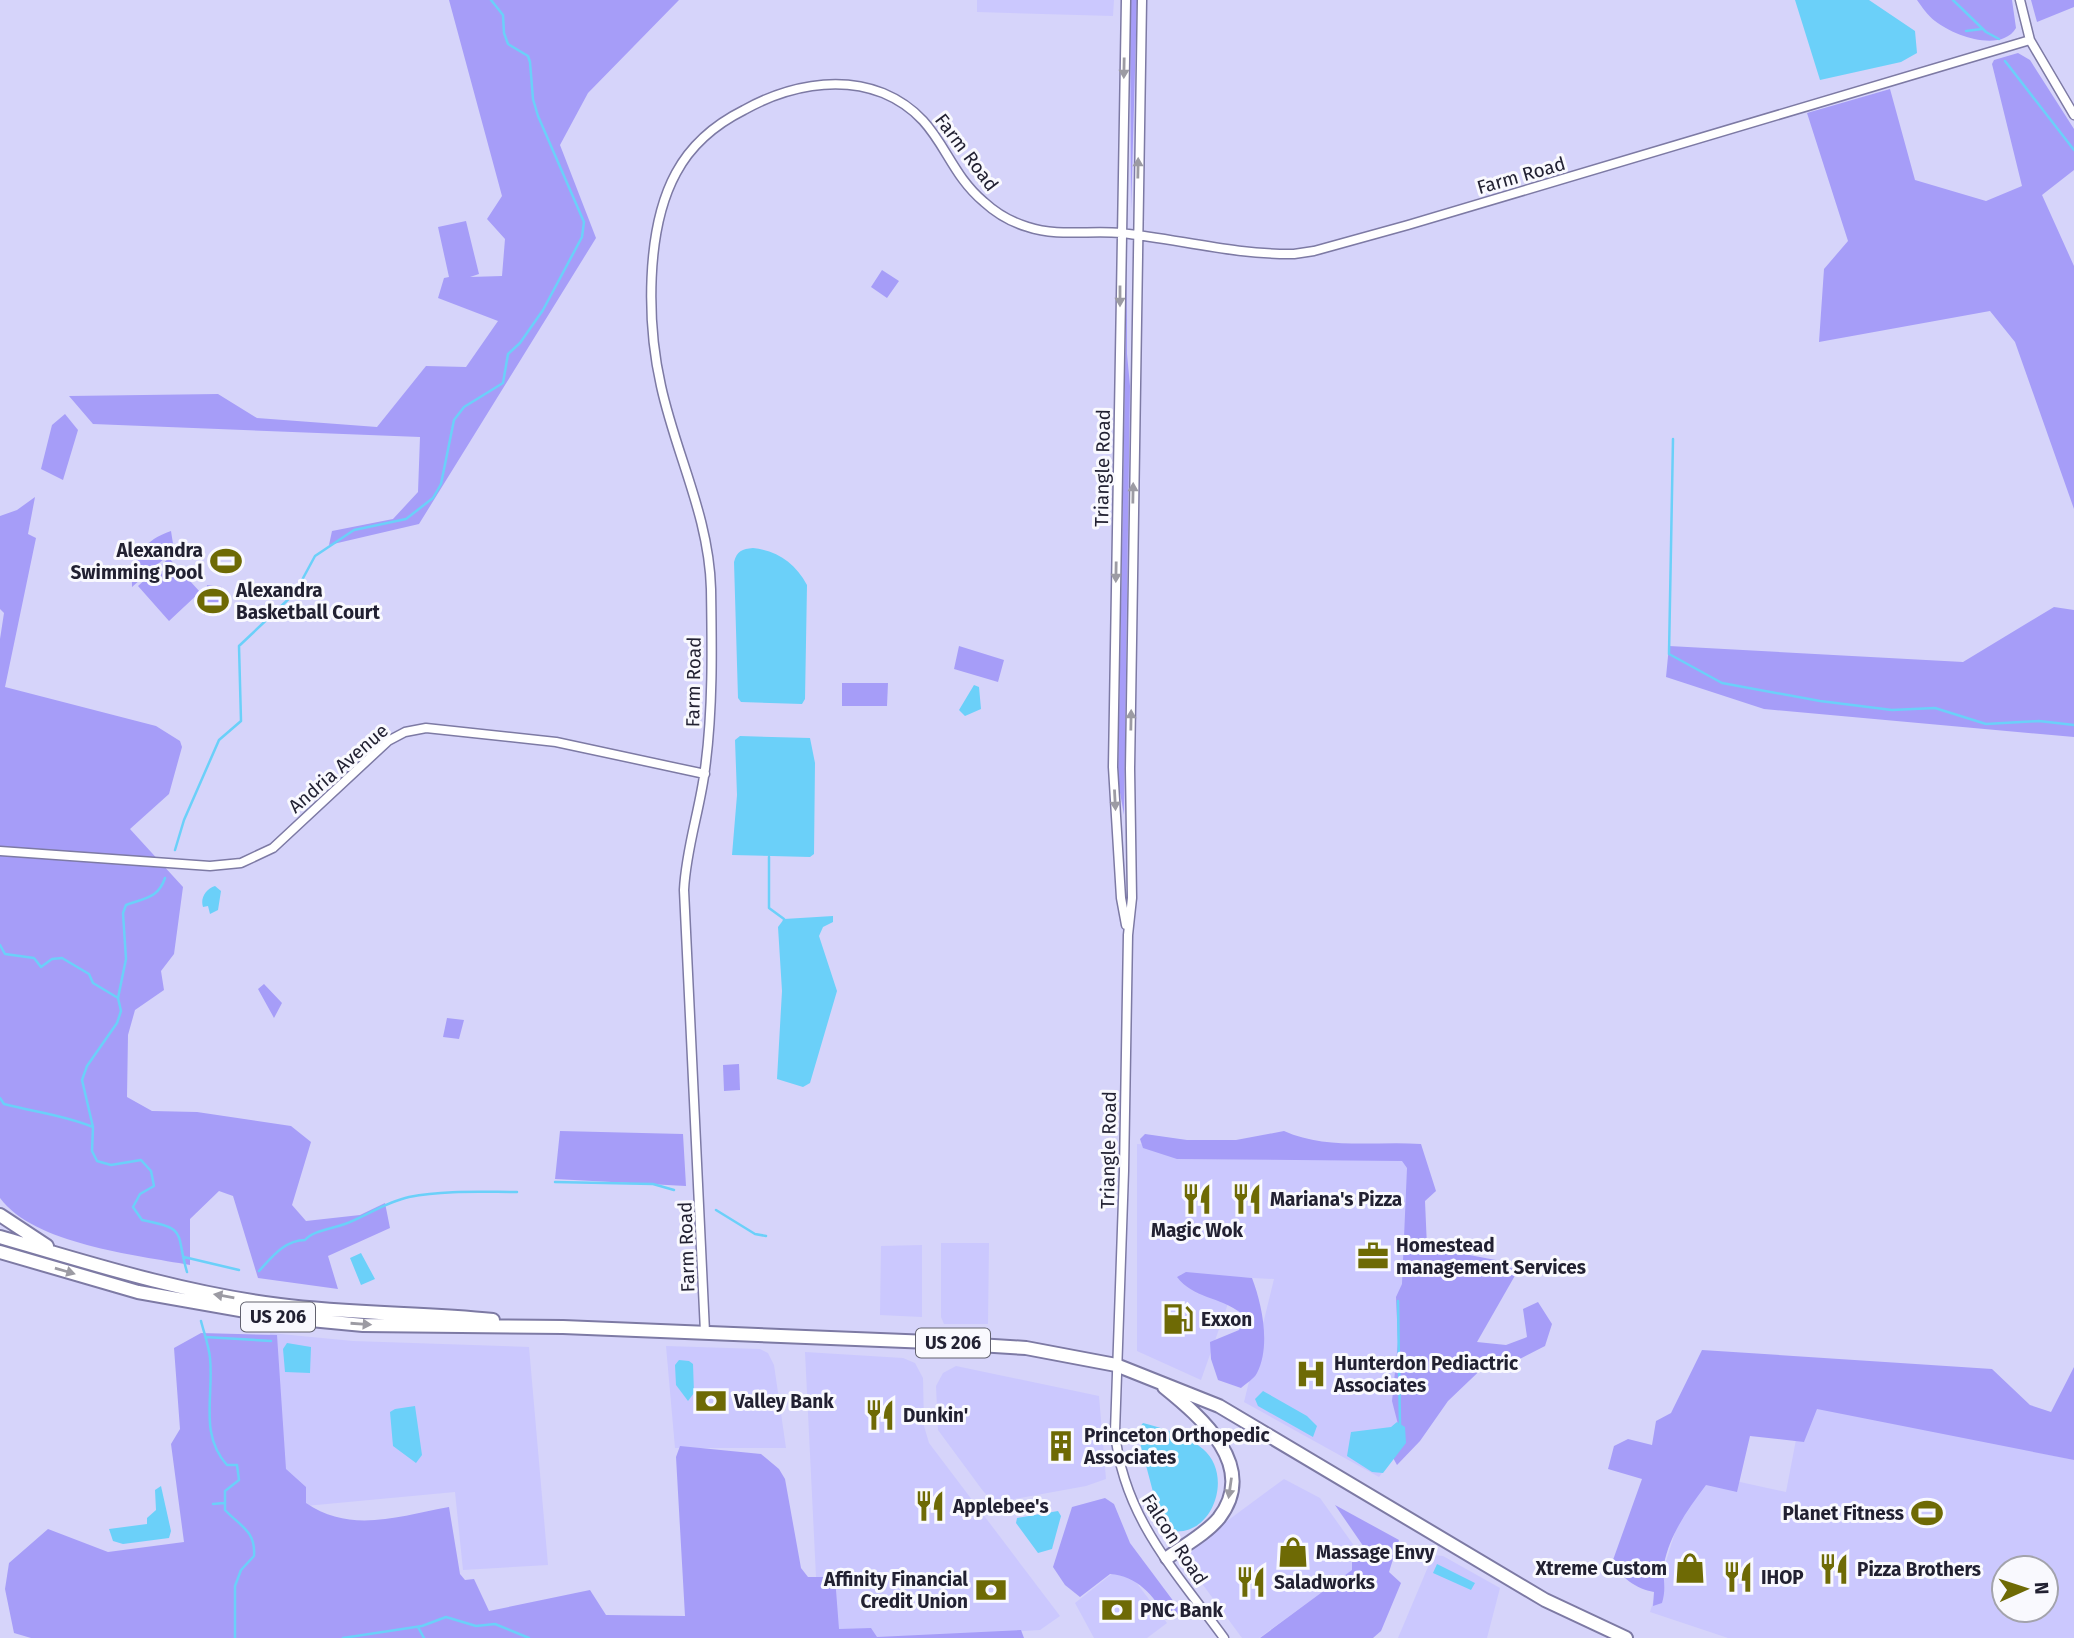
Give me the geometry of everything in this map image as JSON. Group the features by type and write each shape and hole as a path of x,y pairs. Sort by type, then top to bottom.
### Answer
{"highway":[{"path":"0,1215 66,1256"},
{"name":"US 206","path":"0,1237 180,1288 281,1305 563,1327"},
{"name":"US 206","path":"0,1252 138,1292 279,1317 363,1325 563,1327 1026,1348 1116,1365 1219,1406 1545,1600 1626,1638"},
{"path":"1153,1378 1213,1431 1226,1455 1232,1480 1226,1505 1217,1520 1167,1558"}],"street":[{"name":"Triangle Road","path":"1126,0 1113,767 1121,898 1128,935"},
{"name":"Triangle Road","path":"1116,1365 1124,1171 1128,935 1132,898 1130,769 1142,0"},
{"path":"2020,0 2030,40 2074,115"},
{"name":"Farm Road","path":"705,1332 684,890 687,853 705,774 709,720 711,586 707,547 692,485 661,386 656,357 652,288 657,233 666,195 686,156 719,125 756,103 807,87 854,85 896,99 920,116 939,139 967,185 999,214 1038,230 1121,233 1279,254 1314,251 2030,40"},
{"name":"Andria Avenue","path":"0,851 210,866 241,863 272,848 388,741 405,732 426,728 556,742 705,774"},
{"name":"Falcon Road","path":"1116,1365 1115,1432 1124,1484 1144,1525 1224,1638"}],"shaded area":[{"path":"449,0 679,0 588,93 560,145 596,238 419,524 329,545 332,531 393,519 418,492 420,437 93,424 69,396 218,394 257,418 377,427 426,366 466,367 498,321 438,298 444,278 449,277 438,227 466,221 479,274 470,277 502,276 505,239 487,219 502,196"},
{"path":"977,0 1114,0 1113,16 977,12"},
{"path":"1130,0 1137,0 1131,211"},
{"path":"1795,0 1869,0 1915,31 1917,53 1901,62 1820,80"},
{"path":"1917,0 2012,0 2016,28 2000,40 1977,40 1943,27"},
{"path":"2031,0 2074,0 2074,7 2037,22"},
{"path":"2018,53 2030,60 2074,129 2074,170 2042,195 2074,266 2074,509 2015,342 1990,311 1819,342 1824,269 1848,241 1807,113 1890,89 1915,180 1986,201 2022,186 1992,64 1994,60"},
{"path":"1127,265 1127,354 1130,386 1124,815 1118,781"},
{"path":"882,270 899,281 887,298 871,287"},
{"path":"65,414 78,430 63,480 41,469 52,425"},
{"path":"35,497 28,534 36,538 5,687 156,726 180,741 182,747 169,794 130,829 183,887 174,954 161,971 164,990 135,1010 128,1035 127,1097 152,1111 197,1112 291,1126 311,1142 292,1205 306,1221 360,1215 385,1203 390,1228 328,1256 338,1289 258,1278 233,1196 219,1191 190,1219 190,1265 115,1252 61,1237 16,1214 0,1198 0,639 4,613 0,609 0,516 17,510"},
{"path":"171,531 174,550 132,587 134,567 141,552 153,539"},
{"path":"753,548 785,559 807,585 805,699 802,704 741,702 738,698 734,562 740,551"},
{"path":"169,558 200,592 169,621 138,586"},
{"name":"Alexandra Basketball Court","path":"207,585 222,587 218,616 204,615"},
{"path":"2054,607 2074,610 2074,737 1764,709 1666,677 1669,646 1963,662"},
{"path":"959,646 1004,660 998,682 954,669"},
{"path":"842,683 888,683 887,706 842,706"},
{"path":"974,685 979,687 981,709 965,716 959,710"},
{"path":"740,736 810,738 815,763 814,854 810,857 732,855 737,795 735,740"},
{"path":"215,886 221,891 218,910 210,914 208,906 203,907 202,900 206,892"},
{"path":"833,916 833,922 823,927 819,936 837,991 810,1083 803,1087 777,1079 782,991 778,927 784,919"},
{"path":"264,984 282,1003 274,1018 258,989"},
{"path":"447,1018 464,1020 459,1039 443,1037"},
{"path":"739,1064 740,1090 724,1091 723,1065"},
{"path":"560,1131 683,1134 686,1186 555,1179"},
{"path":"1284,1131 1300,1137 1334,1143 1421,1144 1436,1191 1425,1201 1427,1247 1501,1261 1517,1272 1477,1342 1506,1345 1527,1337 1523,1309 1538,1302 1552,1324 1545,1346 1516,1361 1492,1359 1448,1401 1420,1441 1397,1465 1392,1456 1400,1432 1392,1401 1398,1342 1396,1297 1402,1284 1407,1168 1402,1161 1177,1159 1143,1148 1140,1139 1145,1134 1187,1140 1236,1140"},
{"path":"1137,1144 1416,1157 1402,1447 1379,1477 1244,1402 1274,1279 1180,1274 1230,1298 1201,1380 1137,1351"},
{"path":"941,1243 989,1243 988,1324 944,1324 941,1317"},
{"path":"922,1245 922,1317 880,1315 881,1246"},
{"path":"361,1253 375,1279 361,1285 350,1258"},
{"path":"1186,1272 1252,1278 1262,1312 1264,1350 1257,1373 1241,1388 1218,1380 1211,1359 1210,1342 1239,1330 1241,1313 1183,1284 1177,1277"},
{"path":"201,1333 277,1335 286,1469 306,1487 306,1503 340,1518 358,1520 394,1518 449,1507 460,1574 465,1580 474,1579 489,1611 590,1590 606,1615 685,1616 676,1457 680,1446 761,1454 779,1469 785,1479 801,1568 808,1577 835,1577 839,1629 871,1628 877,1637 1021,1630 1024,1638 31,1638 14,1633 5,1589 9,1563 48,1529 108,1552 184,1542 171,1444 180,1429 174,1348"},
{"path":"270,1333 353,1341 529,1347 548,1565 463,1570 455,1492 284,1508"},
{"path":"287,1343 311,1347 310,1373 285,1372 283,1349"},
{"path":"666,1346 760,1349 768,1353 774,1365 786,1448 675,1448"},
{"path":"1702,1350 1992,1369 2030,1405 2051,1412 2074,1367 2074,1460 1817,1409 1804,1442 1750,1436 1737,1492 1706,1485 1675,1532 1664,1564 1662,1603 1653,1606 1654,1592 1629,1581 1619,1572 1613,1560 1642,1479 1608,1469 1614,1446 1628,1439 1652,1445 1656,1421 1671,1413"},
{"path":"805,1352 903,1358 915,1363 923,1378 924,1426 929,1443 1060,1616 1040,1630 911,1638 819,1638"},
{"path":"679,1360 693,1364 694,1393 688,1401 676,1385 675,1365"},
{"path":"956,1366 1099,1396 1106,1479 1086,1486 1014,1499 997,1506 938,1430 936,1386 943,1373"},
{"path":"1263,1391 1307,1416 1317,1426 1313,1437 1258,1406 1255,1399"},
{"path":"1803,1403 2074,1460 2074,1638 1728,1638 1650,1612 1694,1472 1786,1492"},
{"path":"415,1406 422,1455 416,1463 393,1446 390,1412"},
{"path":"1397,1422 1405,1427 1406,1443 1383,1473 1372,1472 1347,1456 1351,1432 1391,1427"},
{"path":"1143,1423 1190,1440 1212,1460 1218,1488 1214,1502 1208,1515 1186,1530 1172,1531 1157,1507 1139,1439 1139,1428"},
{"path":"1284,1479 1320,1498 1365,1561 1259,1638 1242,1638 1181,1555"},
{"path":"161,1486 171,1531 169,1538 123,1544 113,1541 109,1529 147,1524 147,1518 156,1510 155,1490"},
{"path":"1105,1498 1114,1504 1130,1543 1180,1610 1180,1614 1166,1618 1144,1588 1128,1578 1110,1574 1080,1597 1065,1585 1053,1567 1072,1507"},
{"path":"1335,1505 1399,1540 1389,1572 1401,1583 1381,1631 1373,1638 1260,1638 1352,1570 1352,1551 1368,1553"},
{"path":"1058,1511 1061,1516 1052,1549 1038,1553 1016,1523 1017,1518"},
{"path":"1433,1555 1443,1556 1500,1588 1487,1638 1398,1638"},
{"path":"1437,1564 1475,1583 1471,1590 1433,1573"},
{"path":"1123,1565 1167,1623 1147,1638 1094,1638 1075,1603"}],"waterway":[{"path":"175,850 184,820 219,740 241,721 239,646 295,593 315,556 354,530 406,519 433,498 441,484 454,420 464,407 503,383 508,354 520,343 543,310 582,237 584,222 538,116 533,99 528,56 508,44 503,15 491,0"},
{"path":"1953,0 1986,32 1999,39"},
{"path":"1966,31 1982,29"},
{"path":"2005,61 2074,150"},
{"path":"1673,439 1669,654 1722,683 1820,701 1892,710 1935,708 1986,724 2039,721 2074,725"},
{"path":"769,857 769,908 784,919 784,922"},
{"path":"165,878 154,894 126,905 123,913 126,959 118,998 121,1011 117,1023 87,1066 82,1080 93,1127 92,1151 97,1161 111,1165 141,1160 151,1171 154,1186 140,1194 133,1207 142,1220 167,1226 178,1234 187,1272"},
{"path":"0,945 5,954 34,958 41,967 52,959 62,958 89,974 93,983 118,998"},
{"path":"0,1098 4,1104 93,1127"},
{"path":"555,1182 653,1184 674,1190"},
{"path":"259,1271 279,1250 291,1243 305,1240 318,1232 345,1224 401,1199 449,1192 517,1192"},
{"path":"716,1210 755,1234 766,1236"},
{"path":"184,1257 239,1270"},
{"path":"1398,1301 1400,1426"},
{"path":"201,1321 210,1358 210,1428 213,1441 227,1465 237,1465 239,1480 225,1491 225,1510 250,1535 254,1548 254,1556 241,1570 235,1586 235,1638"},
{"path":"205,1337 271,1341"},
{"path":"213,1504 224,1503"},
{"path":"343,1638 422,1626 446,1617 476,1626 495,1624 529,1638"},
{"path":"418,1627 424,1638"}],"place":[{"name":"Alexandra Swimming Pool","path":"226,561"},
{"name":"Alexandra Basketball Court","path":"213,601"},
{"name":"Magic Wok","path":"1197,1199"},
{"name":"Mariana's Pizza","path":"1247,1199"},
{"name":"Homestead management Services","path":"1373,1256"},
{"name":"Exxon","path":"1178,1319"},
{"name":"Hunterdon Pediactric Associates","path":"1311,1374"},
{"name":"Valley Bank","path":"711,1401"},
{"name":"Dunkin'","path":"880,1415"},
{"name":"Princeton Orthopedic Associates","path":"1061,1446"},
{"name":"Applebee's","path":"930,1506"},
{"name":"Planet Fitness","path":"1927,1513"},
{"name":"Massage Envy","path":"1293,1552"},
{"name":"Xtreme Custom","path":"1690,1568"},
{"name":"Pizza Brothers","path":"1834,1569"},
{"name":"IHOP","path":"1738,1577"},
{"name":"Saladworks","path":"1251,1582"},
{"name":"Affinity Financial Credit Union","path":"991,1590"},
{"name":"PNC Bank","path":"1117,1610"}]}
